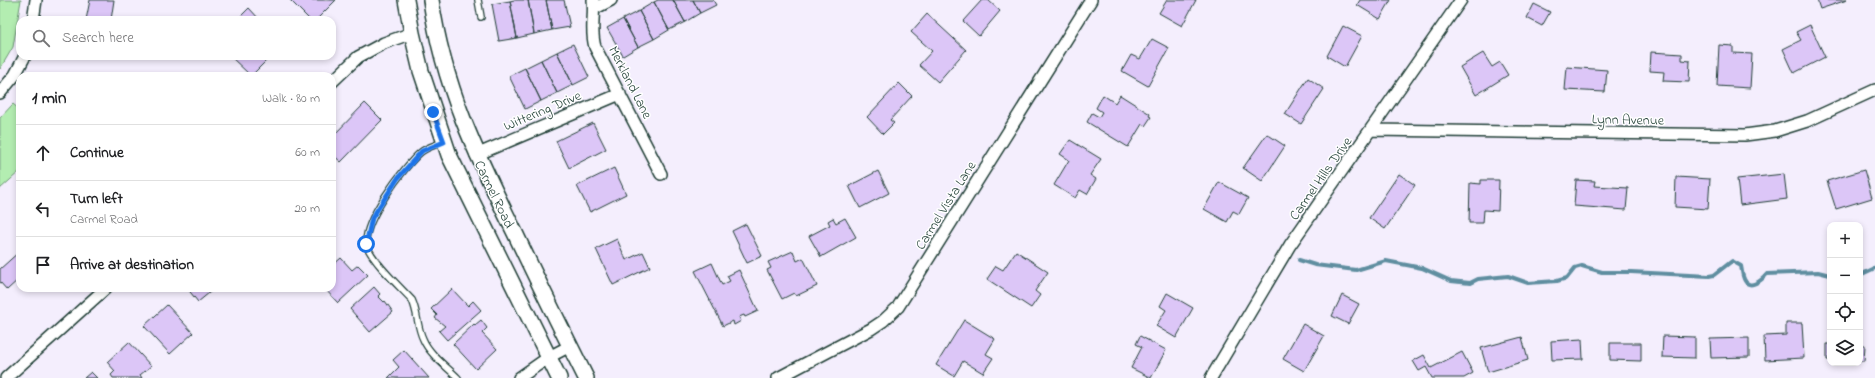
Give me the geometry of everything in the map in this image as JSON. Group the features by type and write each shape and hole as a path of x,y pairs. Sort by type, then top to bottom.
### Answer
{"main road":[{"name":"Carmel Road","path":"406,0 421,71 448,155 559,378"},
{"name":"Carmel Road","path":"431,0 435,28 444,63 461,118 476,155 586,378"}],"street":[{"path":"34,16 36,0"},
{"path":"593,5 611,0"},
{"name":"Carmel Vista Lane","path":"778,378 872,329 898,307 1091,0"},
{"name":"Carmel Hills Drive","path":"1211,378 1283,256 1461,0"},
{"name":"Merkland Lane","path":"593,5 593,39 661,174"},
{"path":"336,78 358,57 384,43 412,33"},
{"path":"17,72 23,60"},
{"path":"0,93 16,73"},
{"name":"Lynn Avenue","path":"1372,130 1745,136 1775,131 1807,121 1875,90"},
{"name":"Wittering Drive","path":"476,155 620,94"},
{"path":"6,378 102,292"},
{"path":"518,378 570,346"}],"lane":[{"path":"478,0 481,16"},
{"path":"444,142 422,151 398,178 372,218 366,244 372,255 412,300 416,309 423,340 428,348 458,378"}],"green space":[{"path":"0,0 21,0 18,16 16,16 16,29 13,47 0,69"},
{"path":"13,104 16,107 16,175 0,189 0,118"}],"building":[{"path":"90,0 114,0 112,16 87,16"},
{"path":"290,0 336,0 320,16 306,16"},
{"path":"528,0 534,34 517,38 510,1"},
{"path":"528,0 546,0 552,30 534,34"},
{"path":"546,0 564,0 570,27 552,30"},
{"path":"658,0 673,0 685,22 669,30 654,2"},
{"path":"673,0 693,0 700,13 685,22"},
{"path":"693,0 713,0 716,5 700,13"},
{"path":"982,0 988,0 1000,11 979,36 963,21"},
{"path":"1167,0 1196,0 1182,26 1159,13"},
{"path":"1360,0 1391,0 1380,19 1357,5"},
{"path":"1817,0 1847,0 1820,9"},
{"path":"510,1 517,38 499,41 492,4"},
{"path":"654,2 669,30 654,39 639,11"},
{"path":"1534,4 1550,12 1542,26 1527,18"},
{"path":"249,8 256,16 241,16"},
{"path":"639,11 654,39 638,47 623,19"},
{"path":"927,14 966,50 938,82 919,65 932,51 911,32"},
{"path":"623,19 638,47 623,56 607,28"},
{"path":"1810,25 1825,57 1794,73 1783,49 1801,40 1796,32"},
{"path":"1343,26 1362,36 1345,67 1327,56"},
{"path":"1152,39 1169,48 1148,86 1122,71 1131,55 1140,59"},
{"path":"573,44 589,77 573,85 557,52"},
{"path":"1719,45 1733,46 1733,53 1752,54 1750,88 1717,86"},
{"path":"557,52 573,85 557,93 541,60"},
{"path":"1651,52 1682,54 1682,60 1690,61 1689,82 1663,81 1664,72 1650,71"},
{"path":"1483,53 1492,67 1500,62 1508,75 1476,95 1460,67"},
{"path":"234,60 267,60 255,72 247,72"},
{"path":"541,60 557,93 541,101 525,68"},
{"path":"1567,67 1607,70 1605,92 1565,90"},
{"path":"525,68 541,101 525,109 509,76"},
{"path":"1308,78 1324,89 1301,124 1285,114"},
{"path":"899,83 912,96 890,120 894,123 883,134 867,117"},
{"path":"1103,95 1115,103 1120,95 1150,114 1149,116 1151,117 1145,126 1142,124 1128,147 1087,122 1092,113 1099,117 1102,112 1096,108"},
{"path":"365,103 382,120 341,162 336,158 336,133"},
{"path":"593,123 606,149 569,168 556,141"},
{"path":"1267,134 1285,146 1262,181 1243,168"},
{"path":"1070,140 1101,159 1090,175 1096,179 1087,194 1080,190 1075,198 1054,185 1069,160 1060,154"},
{"path":"614,168 626,194 590,212 577,186"},
{"path":"1864,170 1872,198 1836,209 1827,181"},
{"path":"878,171 889,193 860,208 849,186"},
{"path":"1399,174 1415,185 1385,229 1369,218"},
{"path":"1784,174 1787,199 1740,205 1737,179"},
{"path":"1676,177 1710,179 1708,209 1675,207"},
{"path":"1481,180 1499,180 1498,211 1484,210 1483,223 1469,223 1470,183 1481,184"},
{"path":"1576,180 1595,181 1594,186 1628,188 1626,210 1574,206"},
{"path":"1219,182 1248,198 1239,214 1233,211 1227,222 1204,209"},
{"path":"833,218 836,223 845,218 856,237 821,257 809,236 830,225 828,221"},
{"path":"746,224 762,256 747,263 732,231"},
{"path":"617,239 626,260 643,252 650,267 613,285 596,249"},
{"path":"793,251 797,261 803,258 817,286 796,296 794,293 782,299 767,270 771,268 768,262"},
{"path":"1016,251 1048,272 1035,291 1040,295 1031,308 987,279 996,266 1003,270"},
{"path":"16,255 16,282 7,290 0,282 0,269"},
{"path":"341,258 352,270 358,265 368,275 338,303 328,292 336,292 336,262"},
{"path":"712,263 722,285 730,281 727,276 739,270 758,311 745,317 744,315 739,317 741,321 734,325 733,321 723,326 695,271"},
{"path":"374,287 380,294 378,296 384,302 385,301 393,312 370,332 350,309"},
{"path":"452,289 468,306 473,301 481,310 447,340 439,331 445,326 435,318 437,315 431,309"},
{"path":"190,292 210,292 198,302"},
{"path":"1167,293 1193,308 1176,338 1156,326 1166,310 1160,306"},
{"path":"1342,295 1359,304 1348,324 1332,316"},
{"path":"167,305 193,333 170,354 144,326"},
{"path":"481,320 487,328 482,333 497,349 476,369 453,344 474,324 475,325"},
{"path":"964,320 995,339 986,354 993,358 983,373 963,361 954,376 936,365"},
{"path":"1786,323 1802,323 1804,358 1765,360 1764,336 1786,335"},
{"path":"1303,324 1324,336 1304,371 1283,359"},
{"path":"1140,336 1166,350 1151,378 1131,368 1142,347 1136,344"},
{"path":"1663,336 1695,337 1695,358 1662,357"},
{"path":"1522,337 1528,360 1488,372 1481,348"},
{"path":"1749,338 1749,357 1711,358 1710,339"},
{"path":"1582,339 1583,359 1552,360 1551,341"},
{"path":"129,342 151,366 140,375 142,378 113,378 111,375 115,371 107,362"},
{"path":"1610,343 1641,343 1641,361 1610,360"},
{"path":"1863,345 1865,345 1864,361"},
{"path":"404,350 429,378 388,378 399,367 393,360"},
{"path":"1462,352 1473,373 1464,378 1432,378 1426,367 1419,371 1413,361 1424,355 1431,368"},
{"path":"91,372 97,378 84,378"}],"waterway":[{"path":"1299,260 1315,265 1356,270 1386,261 1422,268 1451,281 1470,283 1478,279 1508,276 1528,283 1557,281 1567,278 1575,268 1582,266 1602,272 1709,276 1714,275 1732,261 1741,266 1744,279 1749,284 1756,283 1767,274 1818,272 1827,274"},
{"path":"1863,274 1875,268"}],"route":[{"path":"366,244 372,218 398,178 422,151 444,142 433,112"}]}
